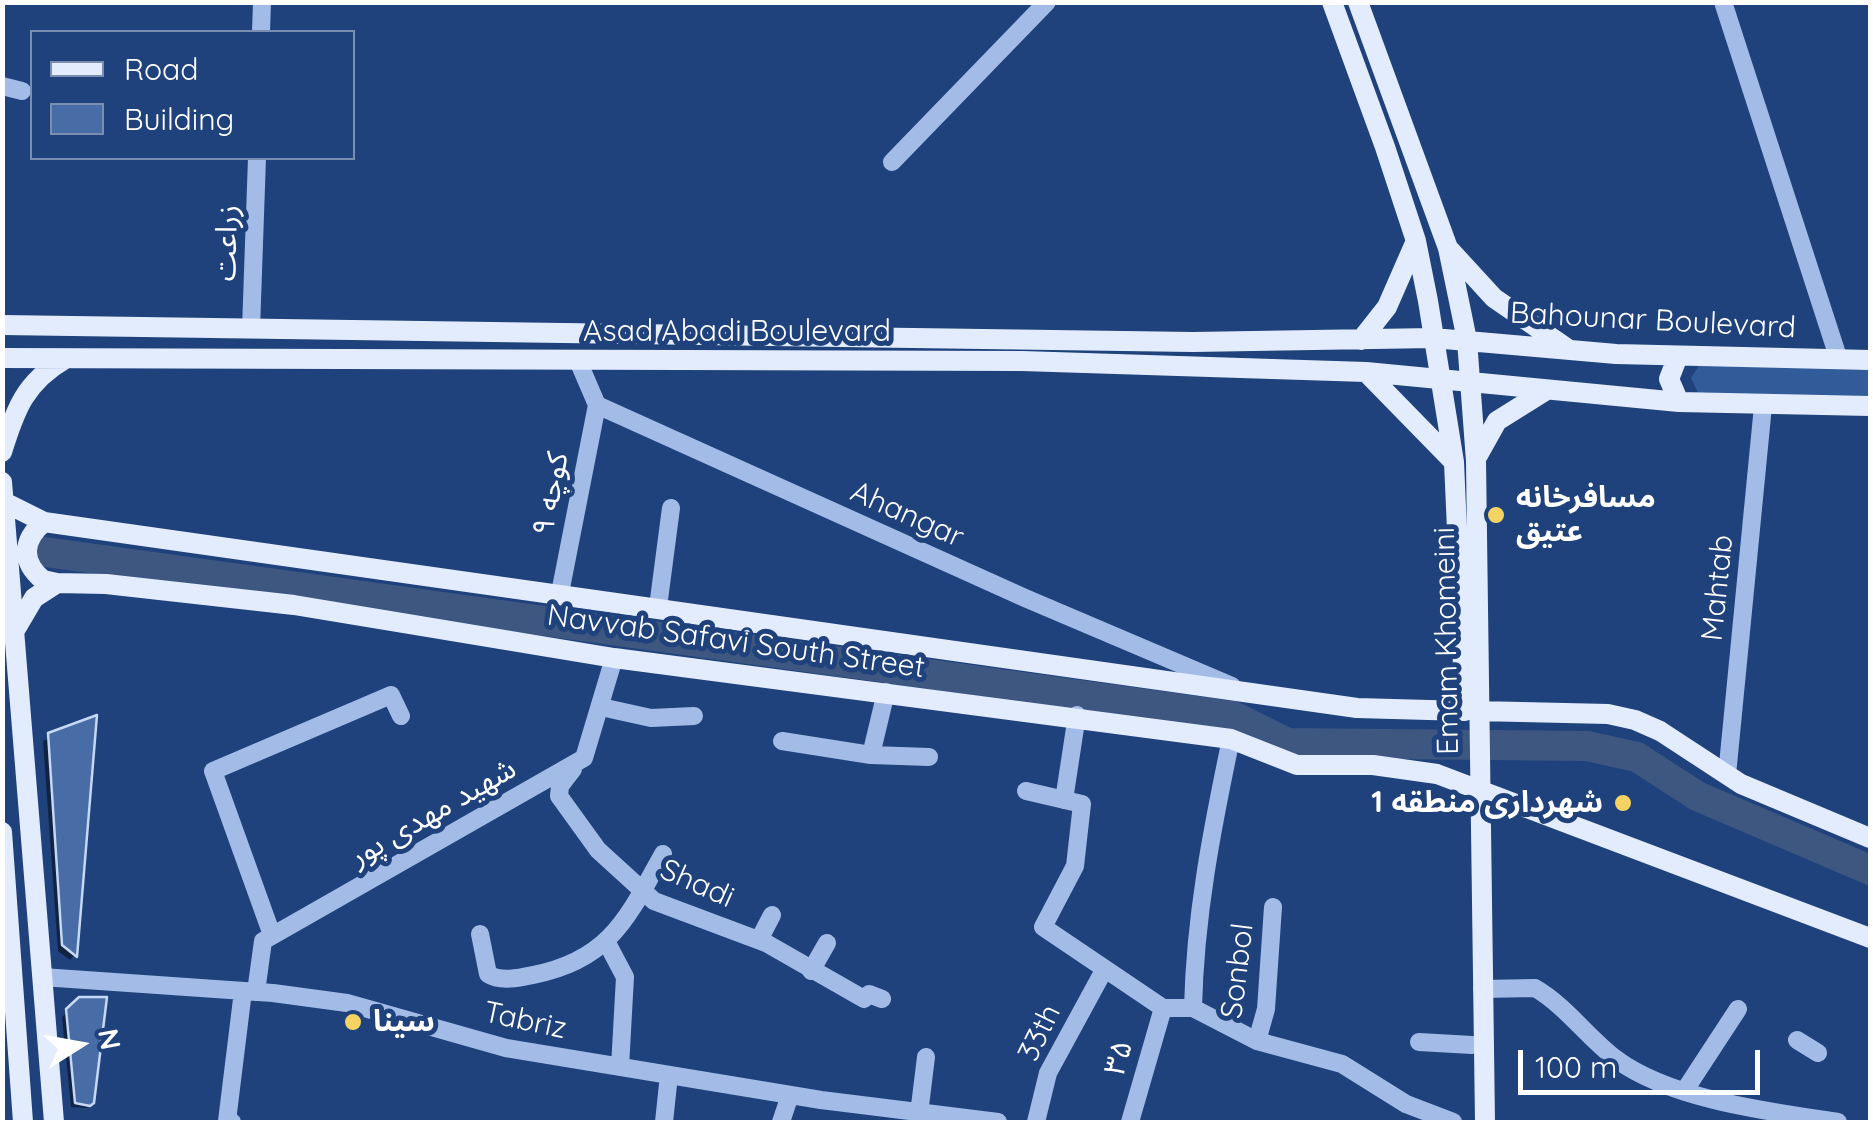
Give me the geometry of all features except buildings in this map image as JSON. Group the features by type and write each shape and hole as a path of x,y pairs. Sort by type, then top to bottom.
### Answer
{"main road":[{"name":"Emam Khomeini","path":"1332,2 1386,147 1416,242 1454,462 1471,717 1484,1122"},
{"path":"1358,2 1448,248 1494,298 1570,350"},
{"path":"1386,147 1400,148 1408,135"},
{"path":"1361,340 1387,306 1416,242"},
{"name":"Emam Khomeini","path":"1448,248 1466,340 1476,462 1471,717"},
{"name":"Asad Abadi Boulevard","path":"2,325 472,333 1433,338"},
{"path":"470,362 472,333"},
{"name":"Bahounar Boulevard","path":"1433,338 1678,356 1870,360"},
{"path":"1678,356 1669,379 1679,402"},
{"name":"Asad Abadi Boulevard","path":"2,358 579,363 1022,361 1366,372 1471,384"},
{"path":"2,452 17,406 29,386 65,359"},
{"path":"1366,372 1454,462"},
{"path":"1471,384 1679,402 1870,406"},
{"path":"1476,462 1497,420 1546,391"},
{"path":"3,492 54,1122"},
{"name":"Navvab Safavi South Street","path":"3,492 44,522 1357,708 1471,717 1608,714 1635,720 1727,775 1870,838"},
{"path":"44,522 26,544 26,558 43,580 57,582"},
{"path":"14,632 34,598 57,582"},
{"name":"Navvab Safavi South Street","path":"57,582 294,605 614,658 1077,716 1230,739 1297,766 1373,764 1437,774 1473,782 1870,938"},
{"path":"2,830 16,840 30,824"},
{"path":"2,830 7,973 23,1122"},
{"path":"6,874 15,862 34,867"},
{"name":"Emam Khomeini","path":"1474,1122 1472,1045 1477,990"}],"street":[{"path":"261,30 262,2"},
{"path":"892,162 1047,2"},
{"path":"1723,2 1839,360"},
{"path":"2,86 22,91"},
{"name":"زراعت","path":"251,329 257,160"},
{"path":"579,363 596,405"},
{"name":"کوچه ۹","path":"560,593 596,405"},
{"name":"Ahangar","path":"596,405 1238,689"},
{"name":"Mahtab","path":"1727,775 1763,406"},
{"path":"658,607 671,508"},
{"path":"584,758 614,658"},
{"path":"872,755 886,692"},
{"path":"232,1122 226,1121 249,991 263,941 272,936 213,772 392,695 402,716"},
{"path":"601,708 651,718 694,716"},
{"path":"1064,800 1077,716"},
{"path":"1192,1008 1194,941 1204,868 1230,739"},
{"path":"782,741 872,755 929,757"},
{"name":"Shadi","path":"584,758 560,786 559,796 598,850 642,892 654,901 759,940 864,999 870,994 882,999"},
{"name":"شهید مهدی پور","path":"272,936 584,758"},
{"path":"1026,791 1082,804 1075,866 1043,927 1103,972 1163,1008 1192,1008 1256,1042 1342,1064 1406,1104 1454,1122"},
{"path":"480,934 488,974 494,978 520,978 573,966 607,943 663,854"},
{"name":"Sonbol","path":"1256,1042 1266,1009 1273,906"},
{"path":"759,940 772,914"},
{"path":"607,943 624,977 620,1067"},
{"path":"811,971 827,943"},
{"name":"33th","path":"1036,1122 1048,1073 1103,972"},
{"name":"Tabriz","path":"42,977 249,991 347,1003 506,1048 918,1118 998,1122"},
{"path":"1477,990 1535,988 1618,1060 1685,1090 1773,1113 1838,1122"},
{"name":"۳۵","path":"1130,1122 1163,1008"},
{"path":"1685,1090 1738,1009"},
{"path":"1797,1040 1818,1053"},
{"path":"1419,1042 1472,1045"},
{"path":"918,1118 926,1057"},
{"path":"664,1122 669,1075"},
{"path":"781,1122 790,1095"}],"shaded area":[{"path":"1870,360 1870,406 1698,393 1691,378 1700,364"}],"waterway":[{"path":"38,551 1233,716 1287,743 1587,746 1637,757 1697,796 1870,870"}],"place":[{"name":"مسافرخانه عتیق","path":"1496,515"},
{"name":"شهرداری منطقه 1","path":"1623,803"},
{"name":"سینا","path":"353,1022"}]}
